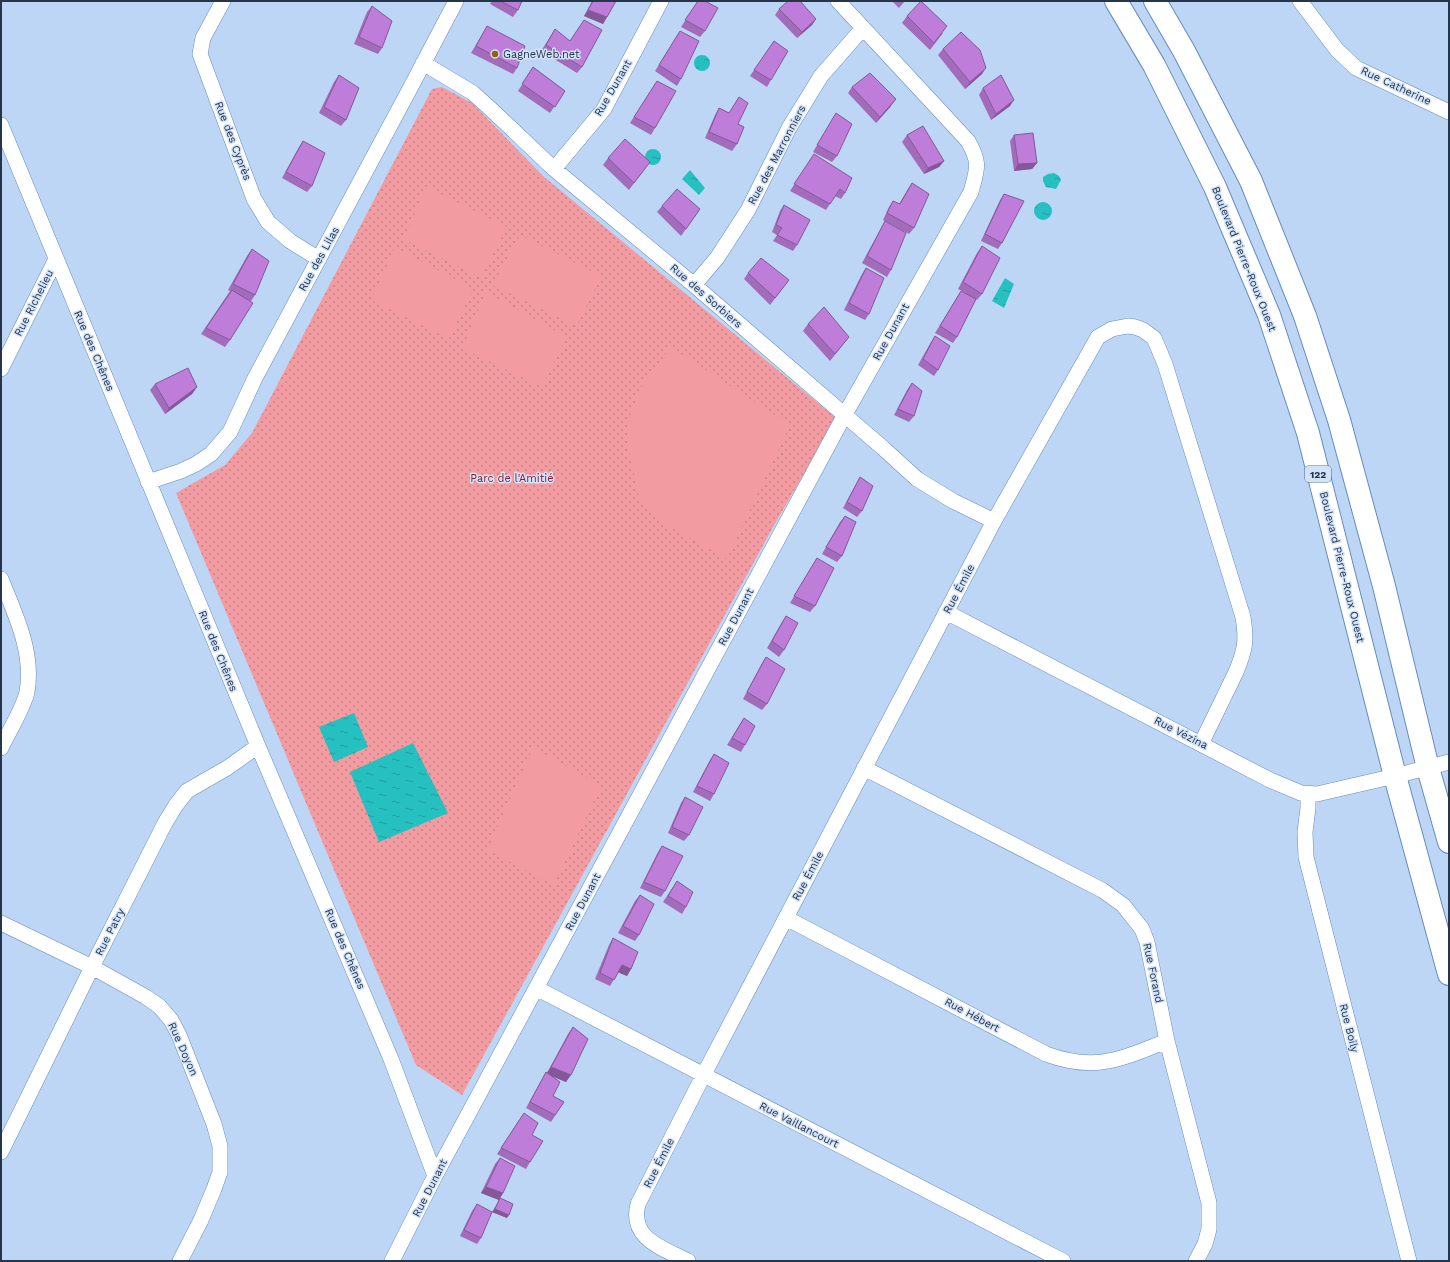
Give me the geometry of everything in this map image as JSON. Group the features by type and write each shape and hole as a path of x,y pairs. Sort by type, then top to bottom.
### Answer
{"main road":[{"name":"Boulevard Pierre-Roux Ouest","path":"1116,1 1154,65 1215,187 1269,316 1308,433 1396,776 1449,974"},
{"path":"1155,1 1184,51 1251,181 1305,316 1339,420 1384,586 1428,768 1449,842"}],"street":[{"name":"Rue des Cyprès","path":"223,1 203,38 200,54 254,199 268,222 290,241 319,259"},
{"name":"Rue des Lilas","path":"148,482 181,471 196,464 211,454 230,432 258,372 456,1"},
{"name":"Rue Dunant","path":"554,169 604,109 661,1"},
{"name":"Rue Dunant","path":"392,1261 435,1176 844,416 971,192 978,168 975,154 962,133 838,1"},
{"name":"Rue Catherine","path":"1300,1 1337,50 1356,68 1449,112"},
{"name":"Rue des Marronniers","path":"694,285 717,258 748,210 789,128 821,76 864,28"},
{"name":"Rue des Sorbiers","path":"423,63 472,93 495,112 554,169 694,285 917,479 953,501 994,521"},
{"name":"Rue des Chênes","path":"1,125 258,746 391,1059 435,1176"},
{"name":"Rue Richelieu","path":"1,369 56,259"},
{"name":"Rue Émile","path":"688,1261 647,1240 638,1228 636,1214 638,1204 703,1076 994,521 1098,337 1112,329 1128,326 1135,327 1143,330 1154,338 1165,364 1243,617 1245,645 1236,672 1201,744"},
{"path":"1,579 24,638 28,662 28,676 27,693 1,748"},
{"name":"Rue Vézina","path":"946,612 1270,780 1301,793 1317,794 1449,762"},
{"name":"Rue Patry","path":"1,1152 92,968 176,805 187,791 227,768 258,746"},
{"name":"Rue Forand","path":"864,768 1102,890 1124,905 1142,929 1147,942 1167,1041 1209,1203 1209,1229 1205,1244 1196,1261"},
{"name":"Rue Boily","path":"1308,794 1306,857 1409,1261"},
{"name":"Rue Hébert","path":"786,918 1039,1051 1059,1059 1087,1063 1108,1061 1167,1041"},
{"name":"Rue Doyon","path":"1,923 92,968 146,997 159,1006 171,1020 179,1035 214,1124 220,1146 220,1172 201,1220 180,1261"},
{"name":"Rue Vaillancourt","path":"536,988 703,1076 1063,1261"}],"green space":[{"name":"Parc de l'Amitié","path":"442,87 472,103 543,176 836,418 773,527 462,1095 416,1065 176,493 225,465 252,433 432,89"},
{"path":"426,186 507,227 481,278 404,239"},
{"path":"520,235 601,276 576,326 492,285"},
{"path":"395,247 473,289 449,339 371,300"},
{"path":"486,292 567,337 542,387 462,348"},
{"path":"671,347 790,425 727,559 659,521 639,497 629,452 628,420 641,387"},
{"path":"533,747 601,786 554,885 487,850"}],"water":[{"path":"702,55 708,57 710,63 708,69 702,71 696,69 694,63 696,57"},
{"path":"653,149 659,151 661,157 659,163 653,165 647,163 645,157 647,151"},
{"path":"690,170 705,188 699,195 682,179"},
{"path":"1054,173 1059,176 1061,180 1056,189 1046,187 1043,177"},
{"path":"1043,202 1049,205 1052,211 1049,217 1043,220 1037,217 1034,211 1037,205"},
{"path":"1005,278 1014,284 1004,308 992,301"},
{"path":"354,713 368,747 334,762 319,727"},
{"path":"413,743 448,813 379,842 350,772"}],"building":[{"path":"500,1 522,1 518,10"},
{"path":"593,1 616,1 607,17 588,10"},
{"path":"698,1 705,1 718,8 705,31 685,20"},
{"path":"788,1 800,1 816,19 802,32 779,9"},
{"path":"921,1 947,26 934,43 907,16"},
{"path":"372,6 392,21 382,48 359,37"},
{"path":"584,20 602,30 582,67 546,45 555,29 570,41"},
{"path":"487,26 525,46 517,68 476,46"},
{"path":"680,31 699,41 681,79 659,65"},
{"path":"961,32 980,50 986,68 970,82 943,49"},
{"path":"774,41 788,51 771,80 754,70"},
{"path":"533,67 565,91 555,107 522,84"},
{"path":"870,73 896,99 880,117 852,87"},
{"path":"339,75 359,88 346,120 324,107"},
{"path":"1001,75 1014,100 996,114 983,88"},
{"path":"657,81 676,91 655,128 634,117"},
{"path":"739,97 748,103 738,124 744,127 737,144 709,132 719,108 729,113"},
{"path":"836,113 852,124 837,156 817,145"},
{"path":"923,126 944,161 928,168 907,135"},
{"path":"1033,133 1037,163 1018,164 1014,135"},
{"path":"625,139 650,162 634,183 608,158"},
{"path":"303,141 325,153 312,186 286,172"},
{"path":"814,154 852,178 845,193 840,189 830,204 794,184"},
{"path":"912,183 929,194 914,228 887,213 893,201 900,204"},
{"path":"677,189 700,209 686,229 662,206"},
{"path":"1004,194 1024,201 1002,243 985,234"},
{"path":"784,205 810,220 797,245 777,235 782,228 776,225"},
{"path":"885,221 906,233 891,270 867,256"},
{"path":"982,246 1000,258 982,294 963,282"},
{"path":"252,249 269,261 255,295 233,284"},
{"path":"761,258 789,280 775,298 748,273"},
{"path":"866,268 884,278 869,314 849,303"},
{"path":"232,290 253,303 230,340 206,328"},
{"path":"961,291 976,299 957,337 940,326"},
{"path":"824,307 849,337 835,354 808,324"},
{"path":"935,336 950,346 938,370 923,359"},
{"path":"188,368 197,387 169,408 155,384"},
{"path":"912,383 922,391 914,416 898,409"},
{"path":"860,477 873,486 862,511 847,502"},
{"path":"845,516 856,522 842,556 826,547"},
{"path":"817,558 834,568 815,606 794,596"},
{"path":"786,616 798,623 784,650 772,641"},
{"path":"766,657 785,669 767,704 747,692"},
{"path":"744,718 755,726 745,745 732,738"},
{"path":"714,754 729,763 714,794 697,786"},
{"path":"685,797 703,807 689,835 672,827"},
{"path":"662,846 683,856 665,891 644,882"},
{"path":"677,881 693,892 686,907 668,896"},
{"path":"640,895 654,904 639,935 623,926"},
{"path":"613,938 638,952 631,969 622,965 614,980 600,973"},
{"path":"573,1027 588,1039 571,1075 551,1067"},
{"path":"546,1072 560,1082 553,1096 564,1102 555,1115 530,1102"},
{"path":"524,1113 538,1123 532,1135 543,1141 530,1162 501,1148"},
{"path":"500,1158 515,1166 503,1193 486,1187"},
{"path":"500,1198 513,1204 509,1215 495,1209"},
{"path":"477,1204 492,1212 481,1238 464,1230"}],"place":[{"name":"GagneWeb.net","path":"495,54"}]}
